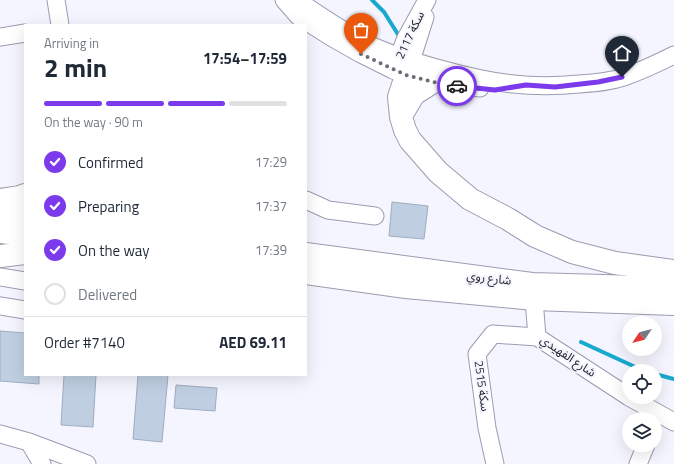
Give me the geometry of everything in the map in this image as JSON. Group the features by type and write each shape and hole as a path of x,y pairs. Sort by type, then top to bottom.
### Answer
{"main road":[{"path":"402,66 399,97 401,117 410,140 438,172 470,199 508,219 535,236 572,252 615,263 674,271"},
{"path":"401,117 414,94 433,82"},
{"path":"0,200 24,195"},
{"path":"0,211 24,215"},
{"path":"0,232 24,236"},
{"path":"0,256 24,253"},
{"name":"شارع روي","path":"307,254 532,284 674,288"},
{"name":"شارع روي","path":"307,273 406,287 534,299 608,303 674,304"}],"street":[{"path":"56,0 60,24"},
{"path":"284,0 298,16 361,54 402,66 511,85 555,87 598,82 622,77 674,56"},
{"path":"297,0 402,66 433,82 495,90 526,85"},
{"name":"سكة 2117","path":"402,66 428,0"},
{"path":"0,38 24,33"},
{"path":"307,200 328,210 375,216"},
{"path":"0,277 24,281"},
{"name":"شارع الفهيدي","path":"534,299 537,337 622,392"},
{"path":"0,306 24,310"},
{"name":"سكة 2515","path":"495,464 487,428 477,354 493,334 537,337"},
{"name":"شارع الفهيدي","path":"638,404 664,423"},
{"path":"0,434 29,442 87,464"},
{"path":"29,442 42,464"},
{"path":"638,464 643,452"}],"building":[{"path":"392,202 428,206 424,239 389,236"},
{"path":"0,331 24,333 24,376 39,376 39,384 0,381"},
{"path":"64,376 96,376 93,427 61,425"},
{"path":"138,376 168,376 162,442 133,439"},
{"path":"176,385 217,388 215,411 174,408"}],"waterway":[{"path":"372,0 384,12 399,36"},
{"path":"581,342 629,364"},
{"path":"662,376 674,379"}],"way so far":[{"path":"361,54 406,75 457,86"}],"route":[{"path":"457,86 495,90 526,85 555,87 598,82 622,77"}]}
